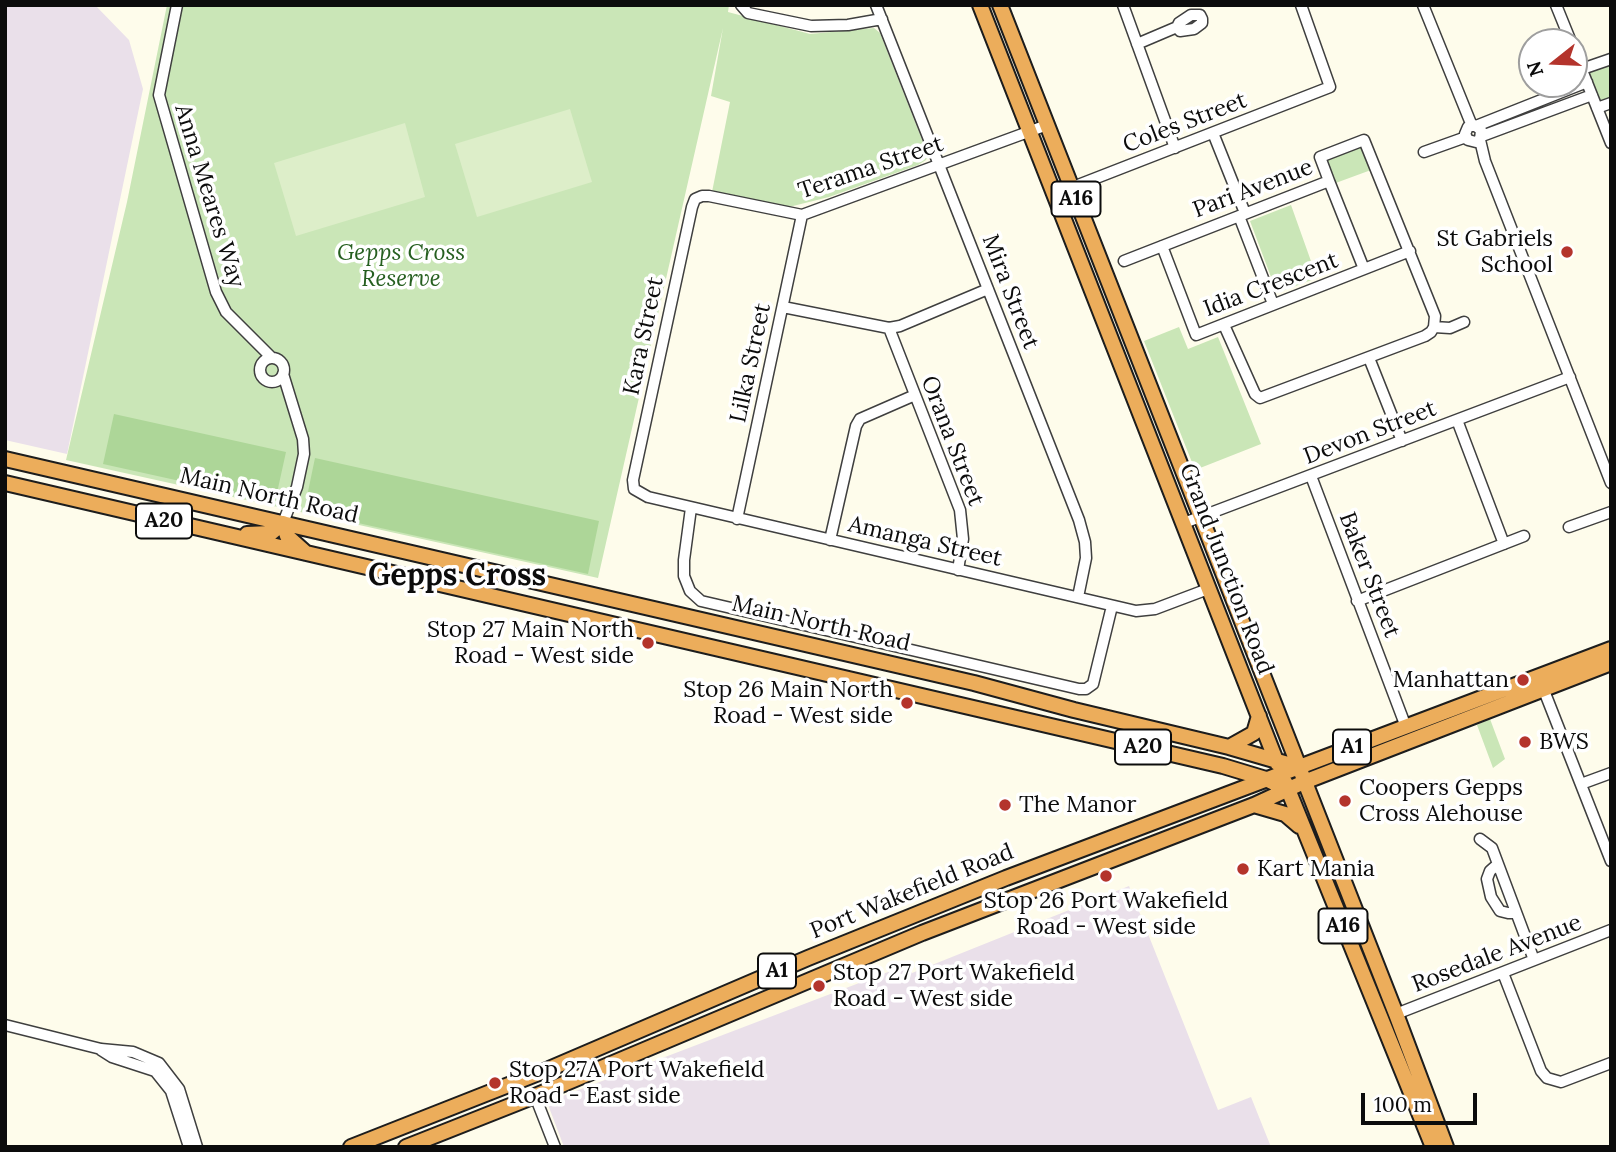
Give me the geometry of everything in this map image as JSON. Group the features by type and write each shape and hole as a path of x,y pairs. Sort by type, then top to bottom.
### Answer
{"highway":[{"name":"Grand Junction Road","path":"980,5 1304,833 1433,1147"},
{"name":"Grand Junction Road","path":"1000,5 1446,1147"},
{"name":"Main North Road","path":"5,459 939,675 1229,747 1278,766 1298,767"},
{"name":"Main North Road","path":"5,483 1223,766 1266,779 1287,790"},
{"path":"234,537 271,533 284,523 287,536 306,554"},
{"path":"1221,569 1208,589 1230,594"},
{"name":"A1","path":"1304,782 1541,682 1611,649"},
{"name":"A1","path":"1298,767 1541,682 1611,663"},
{"path":"1069,730 1074,710"},
{"path":"1229,747 1254,733 1259,716"},
{"path":"1223,766 1229,783 1225,795"},
{"name":"Port Wakefield Road","path":"351,1147 549,1069 807,958 1266,779 1278,766"},
{"name":"Port Wakefield Road","path":"406,1147 536,1096 922,933 1304,782"},
{"path":"1254,804 1285,814 1304,833"},
{"path":"1079,850 1086,869"},
{"path":"807,958 815,978"},
{"path":"1382,1020 1396,1014"},
{"path":"496,1090 522,1088 536,1096 549,1069"}],"street":[{"name":"Anna Meares Way","path":"177,5 159,95 216,292 226,312 239,328 259,343 268,360"},
{"path":"741,5 748,13 811,26 848,25 881,19"},
{"name":"Mira Street","path":"876,5 1079,520 1086,558 1078,597"},
{"path":"1123,5 1175,148"},
{"name":"Coles Street","path":"1055,194 1330,87 1301,5"},
{"path":"1423,5 1611,483"},
{"path":"1556,5 1565,28"},
{"path":"1137,44 1177,27"},
{"path":"1588,67 1611,58"},
{"path":"1588,85 1611,143"},
{"path":"1424,152 1592,95"},
{"path":"1473,134 1552,98"},
{"path":"1597,108 1611,103"},
{"name":"Terama Street","path":"702,196 802,215 1047,125"},
{"path":"1213,133 1273,304"},
{"name":"Pari Avenue","path":"1124,261 1329,181 1320,157 1364,140 1410,251"},
{"path":"1329,181 1364,269"},
{"name":"Kara Street","path":"634,489 633,480 692,207 695,199 702,196"},
{"name":"Lilka Street","path":"737,519 802,215"},
{"name":"Idia Crescent","path":"1162,246 1196,335 1410,251"},
{"path":"1224,325 1255,394 1260,398 1429,335 1434,327 1435,316 1410,251"},
{"path":"783,307 889,328 900,326 988,289"},
{"path":"1434,327 1450,327 1464,322"},
{"name":"Orana Street","path":"889,328 960,510 963,540 958,570"},
{"path":"1369,358 1402,441"},
{"path":"284,523 298,487 304,454 303,439 288,394 282,364 268,360 260,368 261,375 288,394"},
{"path":"273,382 283,374"},
{"name":"Devon Street","path":"1184,523 1570,377"},
{"path":"830,540 856,426 860,419 915,396"},
{"path":"1457,420 1504,544"},
{"name":"Baker Street","path":"1311,476 1406,727"},
{"name":"Amanga Street","path":"634,489 648,498 1136,611 1154,609 1208,589"},
{"path":"691,508 684,576 690,592 701,601 1086,689 1093,684 1112,606"},
{"path":"1569,527 1611,512"},
{"path":"1357,601 1524,536"},
{"path":"1541,682 1610,856"},
{"path":"1581,784 1611,773"},
{"path":"1480,839 1492,848 1534,960"},
{"path":"1498,864 1490,871 1487,879 1490,897 1500,911 1516,913"},
{"name":"Rosedale Avenue","path":"1396,1014 1611,930"},
{"path":"1503,973 1541,1071 1547,1079 1561,1082 1611,1063"},
{"path":"5,1025 101,1049 133,1052 159,1063 178,1089 197,1147"},
{"path":"101,1049 112,1057 155,1071 171,1091 189,1147"},
{"path":"536,1096 555,1147"}],"shaded area":[{"path":"5,5 95,5 129,40 143,89 67,454 5,440"},
{"path":"1129,886 1218,1110 1251,1097 1271,1147 564,1147 547,1102 909,964 912,973"}],"green space":[{"name":"Gepps Cross Reserve","path":"167,5 729,5 728,12 810,34 874,28 880,33 928,155 926,160 918,165 829,197 793,206 712,192 730,102 711,96 723,28 598,578 66,460 127,202"},
{"path":"1611,63 1611,98 1600,102 1595,98 1588,73"},
{"path":"570,109 592,182 477,217 455,144"},
{"path":"405,123 425,197 296,236 274,163"},
{"path":"1361,144 1371,170 1333,184 1323,158"},
{"path":"1291,205 1317,278 1277,293 1250,221"},
{"path":"1179,327 1188,349 1218,337 1261,444 1195,470 1144,341"},
{"path":"114,414 286,452 275,502 103,464"},
{"path":"315,458 599,521 588,574 304,511"},
{"path":"1490,719 1505,759 1493,768 1477,725"}],"place":[{"name":"St Gabriels School","path":"1567,252"},
{"name":"Stop 27 Main North Road - West side","path":"648,643"},
{"name":"Manhattan","path":"1523,680"},
{"name":"Stop 26 Main North Road - West side","path":"907,703"},
{"name":"BWS","path":"1525,742"},
{"name":"Coopers Gepps Cross Alehouse","path":"1345,801"},
{"name":"The Manor","path":"1005,805"},
{"name":"Kart Mania","path":"1243,869"},
{"name":"Stop 26 Port Wakefield Road - West side","path":"1106,876"},
{"name":"Stop 27 Port Wakefield Road - West side","path":"819,986"},
{"name":"Stop 27A Port Wakefield Road - East side","path":"495,1083"}],"district":[{"name":"Gepps Cross","path":"457,576"}]}
